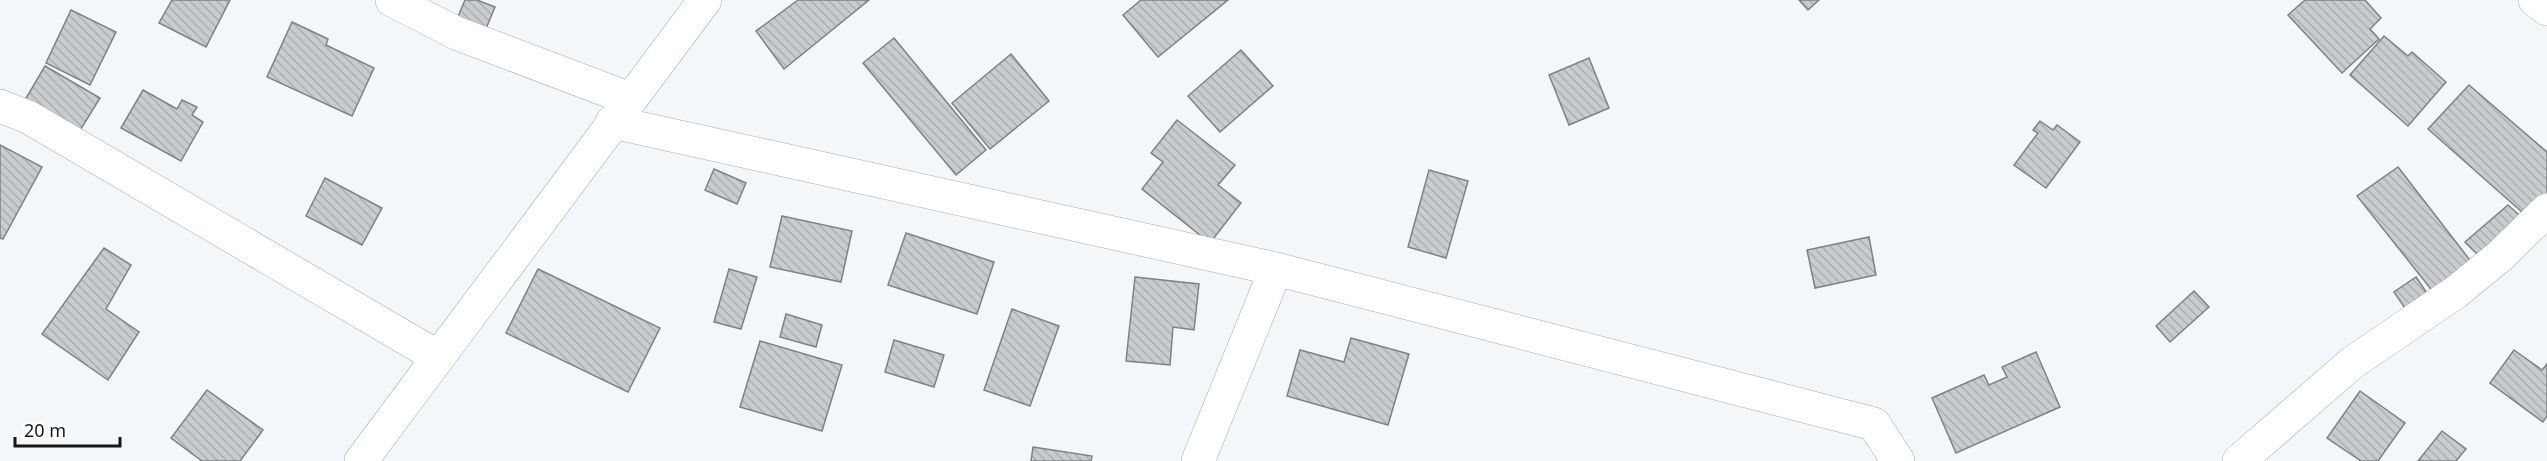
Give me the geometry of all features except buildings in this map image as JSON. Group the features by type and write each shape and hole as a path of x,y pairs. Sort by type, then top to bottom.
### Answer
{"street":[{"path":"361,461 705,0"},
{"path":"2535,0 2547,9"},
{"path":"402,2 456,33 621,111 1276,270 1874,424 1898,461"},
{"path":"0,106 28,117 438,357"},
{"path":"2239,461 2352,363 2456,292 2500,256 2547,210"},
{"path":"1198,461 1276,270"}]}
